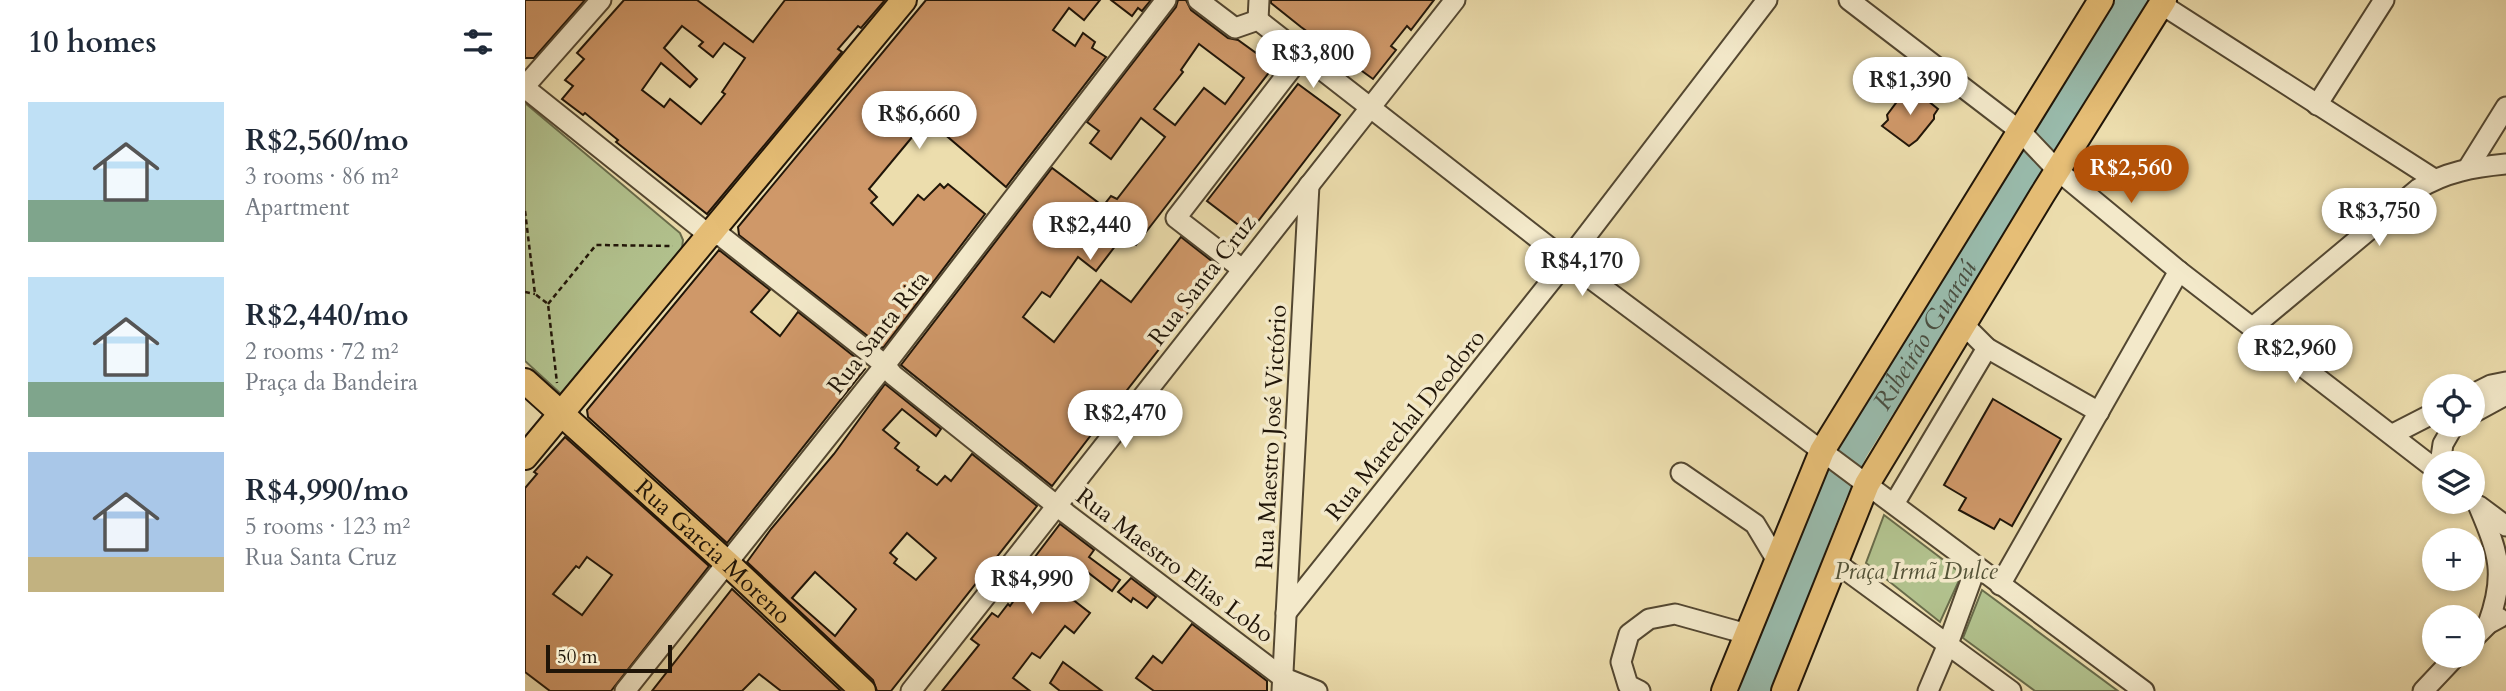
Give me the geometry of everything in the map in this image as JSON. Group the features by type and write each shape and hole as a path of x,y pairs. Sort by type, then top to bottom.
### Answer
{"main road":[{"path":"525,457 904,0"},
{"path":"1724,691 1789,529 1828,455 2024,135 2101,0"},
{"path":"1784,691 1835,562 1860,479 1963,324 2054,166 2162,2"},
{"name":"Rua Garcia Moreno","path":"525,381 727,563 863,691"}],"street":[{"path":"525,87 601,0"},
{"name":"Rua Santa Rita","path":"625,691 885,365 1166,0"},
{"path":"1198,0 1235,28 1258,20"},
{"path":"1258,20 1259,0"},
{"name":"Rua Santa Cruz","path":"911,691 1455,0"},
{"name":"Rua Marechal Deodoro","path":"1286,613 1567,261 1767,0"},
{"path":"1849,0 2024,135 2054,166 2179,271 2422,458"},
{"path":"2316,106 2383,0"},
{"path":"2162,2 2316,106 2434,179"},
{"path":"1258,20 1567,261 2144,691"},
{"path":"1242,269 1176,218 1302,55"},
{"name":"Rua Maestro Elias Lobo","path":"525,87 705,241 721,236 1282,684 1317,691"},
{"path":"2468,168 2506,107"},
{"path":"2253,327 2417,190 2434,179 2468,168 2506,164"},
{"name":"Rua Maestro José Victório","path":"1282,684 1309,185"},
{"path":"2000,585 2179,271"},
{"path":"1963,324 1987,348 2099,412"},
{"path":"1894,504 1987,348"},
{"path":"2485,388 2506,382"},
{"path":"2485,406 2506,395"},
{"path":"2393,434 2422,419"},
{"path":"1681,473 1755,524 1776,559"},
{"path":"2485,511 2506,526"},
{"path":"2481,514 2495,544 2504,579 2488,624"},
{"path":"1755,524 1789,529"},
{"path":"1835,562 2011,691"},
{"path":"1928,691 1976,566"},
{"path":"1640,691 1628,685 1621,662 1629,634 1649,619 1675,614 1747,634"},
{"path":"2485,627 2506,615"},
{"path":"2423,691 2445,668"}],"path":[{"path":"525,211 535,294"},
{"path":"548,304 596,245 705,241"},
{"path":"525,292 535,294 548,304 561,414"}],"green space":[{"path":"525,103 680,233 683,240 682,248 561,394 525,361"},
{"name":"Praça Irmã Dulce","path":"1884,515 1962,574 1940,622 1866,563"},
{"path":"1982,590 2118,691 2035,691 1963,638"}],"building":[{"path":"525,0 585,0 534,58 525,58"},
{"path":"624,0 697,0 753,42 785,0 885,0 838,49 842,52 707,214 616,142 618,140 585,113 583,115 562,99 573,86 565,80 584,59 577,53","holes":["682,26 703,42 699,46 713,57 724,43 745,58 722,92 725,94 701,124 670,99 664,107 642,90 661,63 690,87 697,79 664,48"]},
{"path":"926,0 1100,0 1084,20 1069,8 1053,30 1075,46 1083,33 1095,42 1092,48 1106,57 1006,187 935,126 921,143 913,136 869,189 877,197 871,203 893,225 918,195 924,200 940,184 944,188 948,184 985,214 883,348 739,235 738,227"},
{"path":"1111,0 1151,0 1142,11 1138,8 1132,16"},
{"path":"1178,0 1186,0 1191,10 1228,38 1238,40 1274,66 1136,245 1123,236 1096,271 1078,257 1050,297 1042,292 1023,317 1054,342 1101,280 1131,302 1181,237 1222,269 1120,399 1114,394 1095,417 1101,422 1052,486 901,365 1052,168 1103,206 1111,196 1117,199 1165,137 1141,118 1111,159 1090,143 1099,131 1087,122 1176,7","holes":["1199,44 1244,78 1225,104 1204,88 1175,125 1154,109 1183,72 1181,70"]},
{"path":"1271,0 1434,0 1411,30 1407,26 1391,46 1396,50 1373,79 1301,27 1271,3"},
{"path":"1298,84 1340,115 1249,233 1207,201"},
{"path":"1912,88 1938,109 1934,119 1909,146 1882,126 1902,95"},
{"path":"719,250 770,290 751,312 780,336 798,312 856,358 854,361 865,369 727,543 588,417 587,410"},
{"path":"885,384 941,429 936,436 902,409 883,430 899,443 895,448 919,467 917,470 937,485 945,476 951,481 972,454 1037,506 891,691 877,691 873,680 747,562 834,454","holes":["907,533 936,558 916,580 894,563 897,559 890,553","815,572 856,609 835,636 792,598"]},
{"path":"1993,399 2061,439 2012,526 2000,519 1994,529 1959,510 1966,498 1944,485"},
{"path":"565,437 709,566 611,691 550,691 525,672 525,488 537,474 534,472","holes":["587,557 612,575 582,615 553,594"]},
{"path":"1060,524 1094,550 1089,557 1120,580 1112,591 1086,571 1067,595 1090,613 1074,633 1065,626 1040,658 1032,653 1013,678 1030,691 942,691 979,645 971,639 992,613 998,617 1008,604 1010,606 1032,575 1025,570"},
{"path":"1131,578 1156,597 1147,608 1133,598 1131,602 1118,592"},
{"path":"732,589 841,691 781,691 759,674 742,691 652,691"},
{"path":"1192,624 1267,681 1267,691 1154,691 1136,678 1153,656 1162,663"},
{"path":"1063,662 1102,691 1060,691 1050,683"}],"waterway":[{"name":"Ribeirão Guaraú","path":"1755,691 1831,495 1854,448 2133,0"}]}
